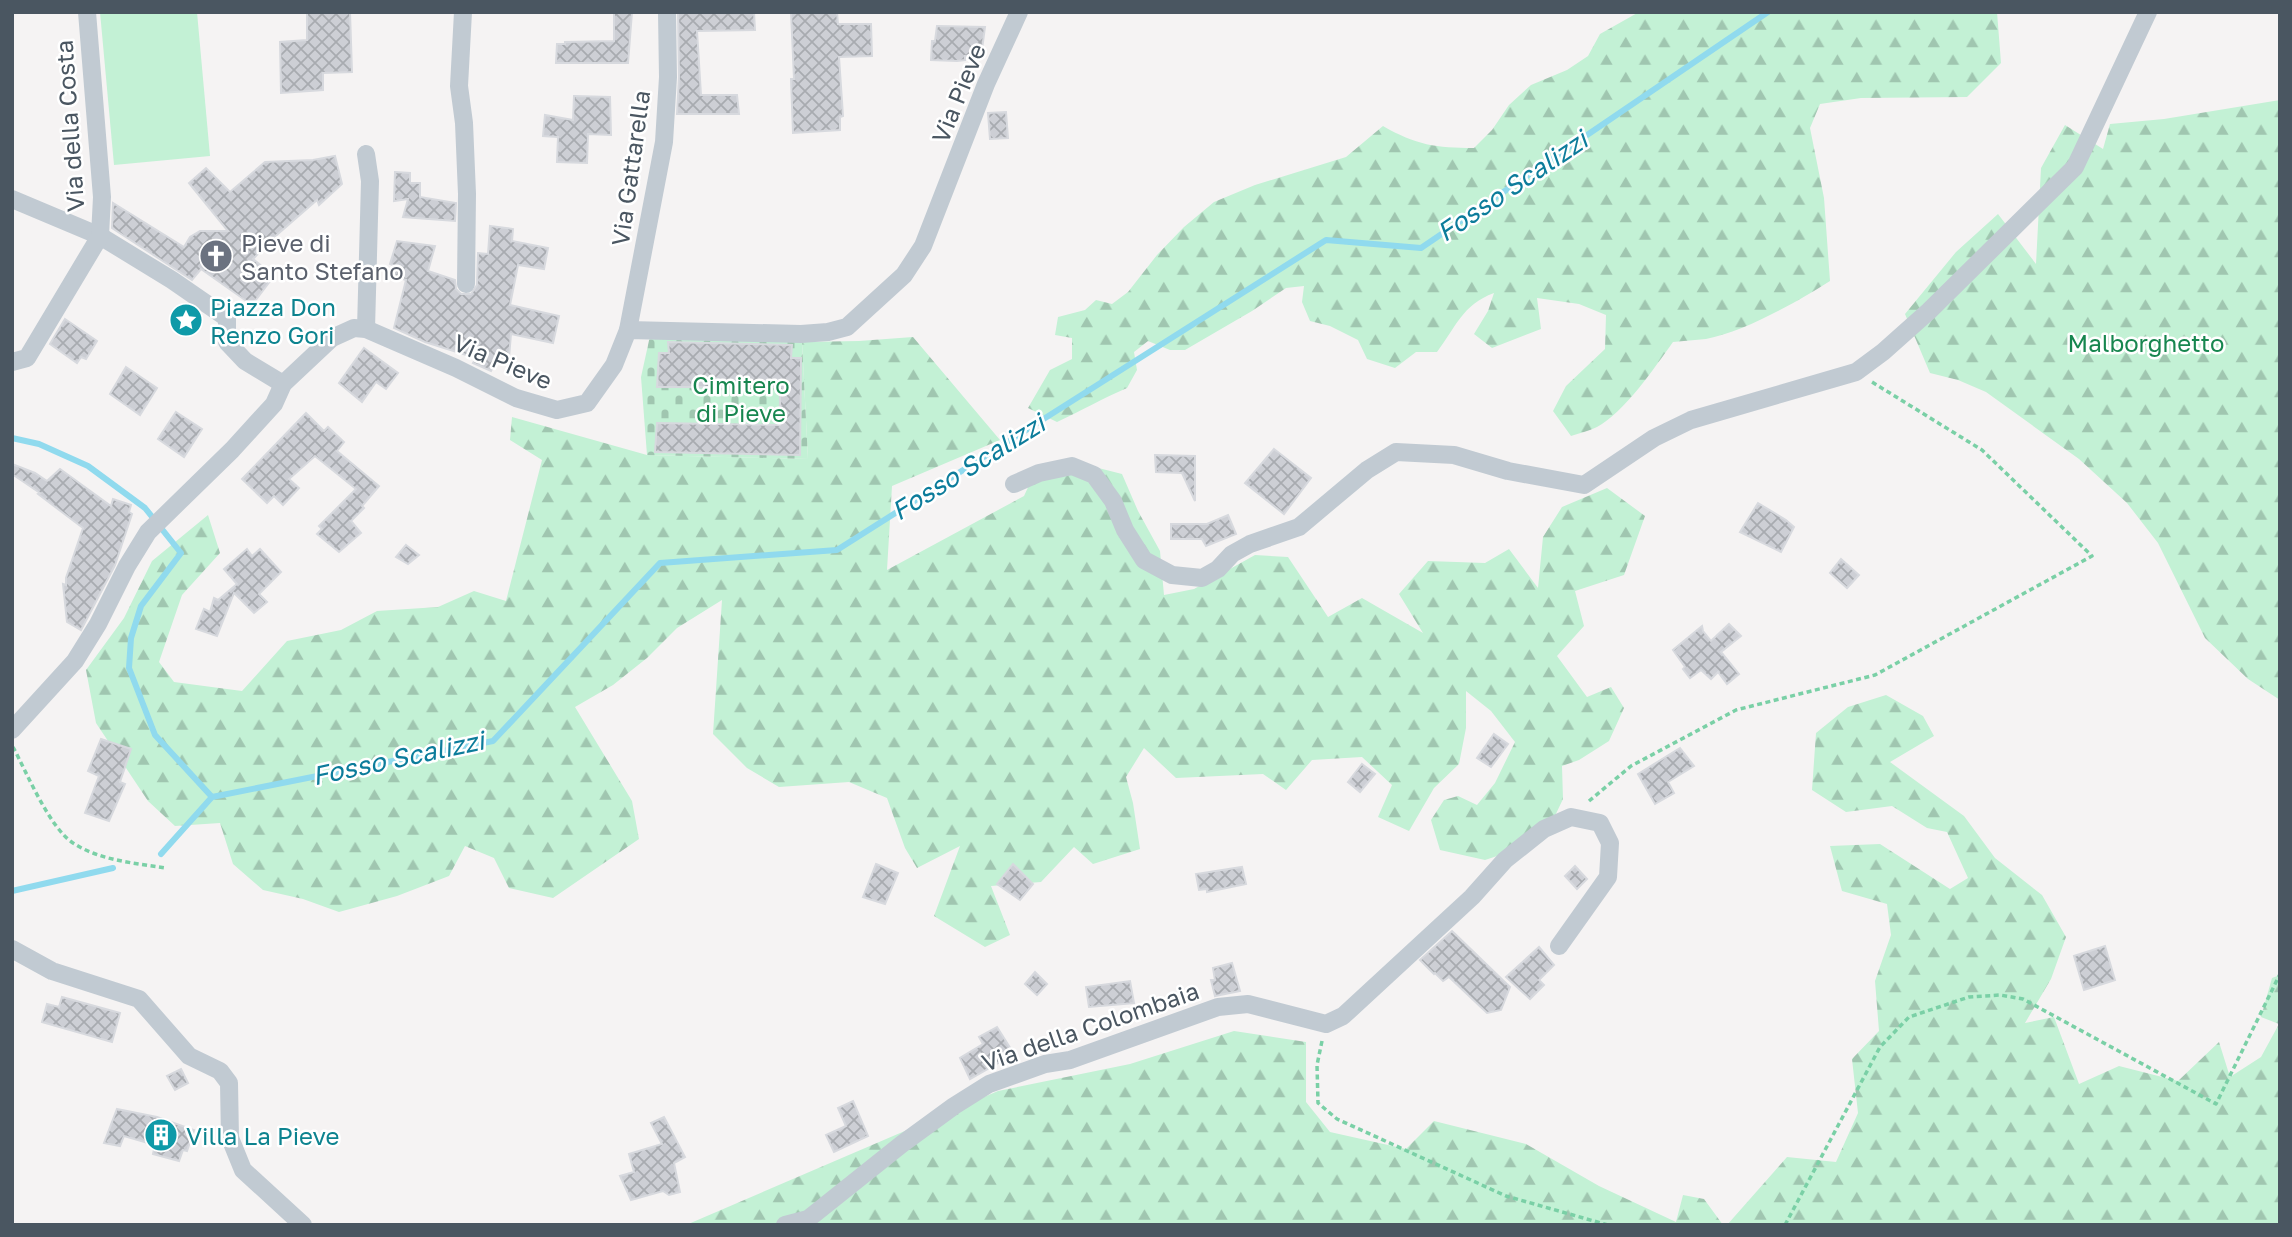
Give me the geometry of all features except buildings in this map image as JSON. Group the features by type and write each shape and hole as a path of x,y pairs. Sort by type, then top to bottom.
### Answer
{"street":[{"name":"Via della Costa","path":"87,12 102,197 100,236"},
{"path":"463,12 459,86 464,123 466,284"},
{"name":"Via Gattarella","path":"628,330 664,142 668,77 667,12"},
{"name":"Via Pieve","path":"366,329 456,368 516,398 557,410 587,403 614,365 628,330 801,334 847,327 904,275 923,246 986,85 1019,12"},
{"path":"1014,484 1039,473 1072,466 1094,475 1113,501 1125,530 1144,560 1172,575 1202,578 1218,569 1232,554 1250,544 1299,527 1367,470 1396,452 1454,455 1508,471 1584,485 1654,438 1690,420 1856,372 1929,311 2075,167 2148,12"},
{"path":"12,730 75,661 148,532 232,450 274,404 283,384 332,338 354,328 366,329 370,181 366,154"},
{"path":"12,199 100,236 172,280 227,318 227,342 245,361 283,384"},
{"path":"12,362 27,358 100,236"},
{"path":"1326,1024 1343,1016 1472,897 1505,860 1544,829 1571,817 1600,823 1610,843 1608,877 1559,946"},
{"path":"12,949 52,971 139,999 189,1056 220,1071 229,1083 230,1138 243,1170 303,1225"},
{"name":"Via della Colombaia","path":"785,1225 808,1219 912,1136 989,1084 1045,1065 1070,1060 1218,1007 1248,1003 1326,1024"}],"path":[{"path":"1571,817 1631,766 1736,710 1875,674 2092,556 1982,450 1856,372"},
{"path":"12,746 49,816 72,842 110,859 166,868"},
{"path":"1785,1225 1880,1047 1909,1017 1969,997 2000,995 2023,999 2216,1104 2280,974"},
{"path":"1326,1024 1317,1065 1318,1103 1336,1119 1506,1196 1608,1225"}],"green space":[{"path":"100,12 197,12 210,156 114,165"},
{"path":"1639,12 1997,12 2001,63 1967,97 1861,98 1820,104 1810,128 1824,198 1830,281 1786,307 1737,330 1706,339 1673,342 1628,401 1591,430 1571,436 1553,411 1566,386 1605,349 1606,315 1579,304 1537,298 1541,329 1492,348 1474,334 1488,311 1494,293 1467,310 1437,352 1416,352 1395,368 1367,359 1358,340 1330,326 1310,321 1302,302 1304,286 1286,288 1185,350 1170,350 1148,341 1134,352 1137,370 1127,388 1057,422 1028,408 1050,370 1072,359 1072,338 1055,335 1058,317 1085,310 1096,300 1112,304 1128,292 1157,255 1184,227 1214,202 1255,185 1346,157 1383,126 1427,144 1474,148 1492,130 1509,105 1531,85 1567,70 1588,56 1600,34"},
{"name":"Malborghetto","path":"2280,100 2280,700 2248,679 2205,638 2158,543 2127,503 2079,459 1986,392 1958,380 1930,373 1905,314 1956,252 1998,214 2036,264 2041,168 2065,125 2103,149 2110,124 2164,119"},
{"name":"Cimitero di Pieve","path":"650,336 802,342 808,459 647,455 641,377"},
{"path":"913,337 1000,440 892,486 887,570 1024,496 1036,470 1079,463 1122,474 1160,551 1164,595 1194,589 1255,555 1288,557 1328,617 1362,598 1423,633 1399,594 1428,561 1485,563 1509,549 1538,588 1543,537 1562,507 1607,488 1645,516 1624,575 1575,591 1584,626 1557,656 1587,697 1611,687 1624,708 1609,741 1579,760 1562,766 1563,799 1543,841 1485,860 1440,850 1431,820 1444,800 1458,796 1477,805 1495,783 1515,742 1491,711 1466,691 1466,728 1459,764 1434,788 1409,831 1378,817 1392,785 1362,757 1312,760 1286,790 1263,774 1176,778 1144,748 1126,777 1140,849 1093,864 1074,847 1041,882 991,886 1010,935 985,947 934,916 960,846 917,868 905,848 887,798 849,782 779,787 747,768 713,734 722,600 677,628 647,658 613,685 575,707 632,801 639,839 553,898 509,888 494,858 465,846 449,876 397,896 339,912 303,899 263,890 233,864 220,823 175,826 148,801 96,723 86,670 124,618 152,561 208,515 220,553 182,595 159,662 174,682 242,691 287,641 341,630 377,611 438,607 474,591 506,601 542,460 510,440 512,417 647,455 808,459 802,342"},
{"path":"1886,695 1923,716 1934,736 1890,762 1964,816 1995,858 2042,895 2066,937 2051,979 2025,1023 2054,1017 2079,1084 2119,1066 2178,1081 2219,1042 2230,1077 2261,1057 2279,1024 2261,1017 2272,978 2280,975 2280,1225 1727,1225 1787,1157 1836,1162 1858,1113 1852,1059 1879,1031 1875,981 1891,935 1887,904 1842,891 1830,846 1880,844 1950,889 1968,878 1947,832 1927,828 1892,806 1846,812 1812,790 1816,733 1848,707"},
{"path":"1234,1031 1306,1042 1306,1102 1330,1132 1406,1149 1434,1121 1526,1144 1599,1186 1676,1222 1683,1195 1704,1199 1723,1225 686,1225 998,1091 1130,1064"}],"waterway":[{"name":"Fosso Scalizzi","path":"161,854 212,797 493,741 660,563 837,550 1326,240 1421,248 1768,12"},
{"path":"12,438 39,444 88,466 145,508 181,553 141,606 131,638 129,668 155,735 212,797"},
{"name":"Fosso Scalizzi","path":"12,891 113,868"}],"place":[{"name":"Pieve di Santo Stefano","path":"216,256"},
{"name":"Piazza Don Renzo Gori","path":"186,320"},
{"name":"Villa La Pieve","path":"161,1135"}]}
